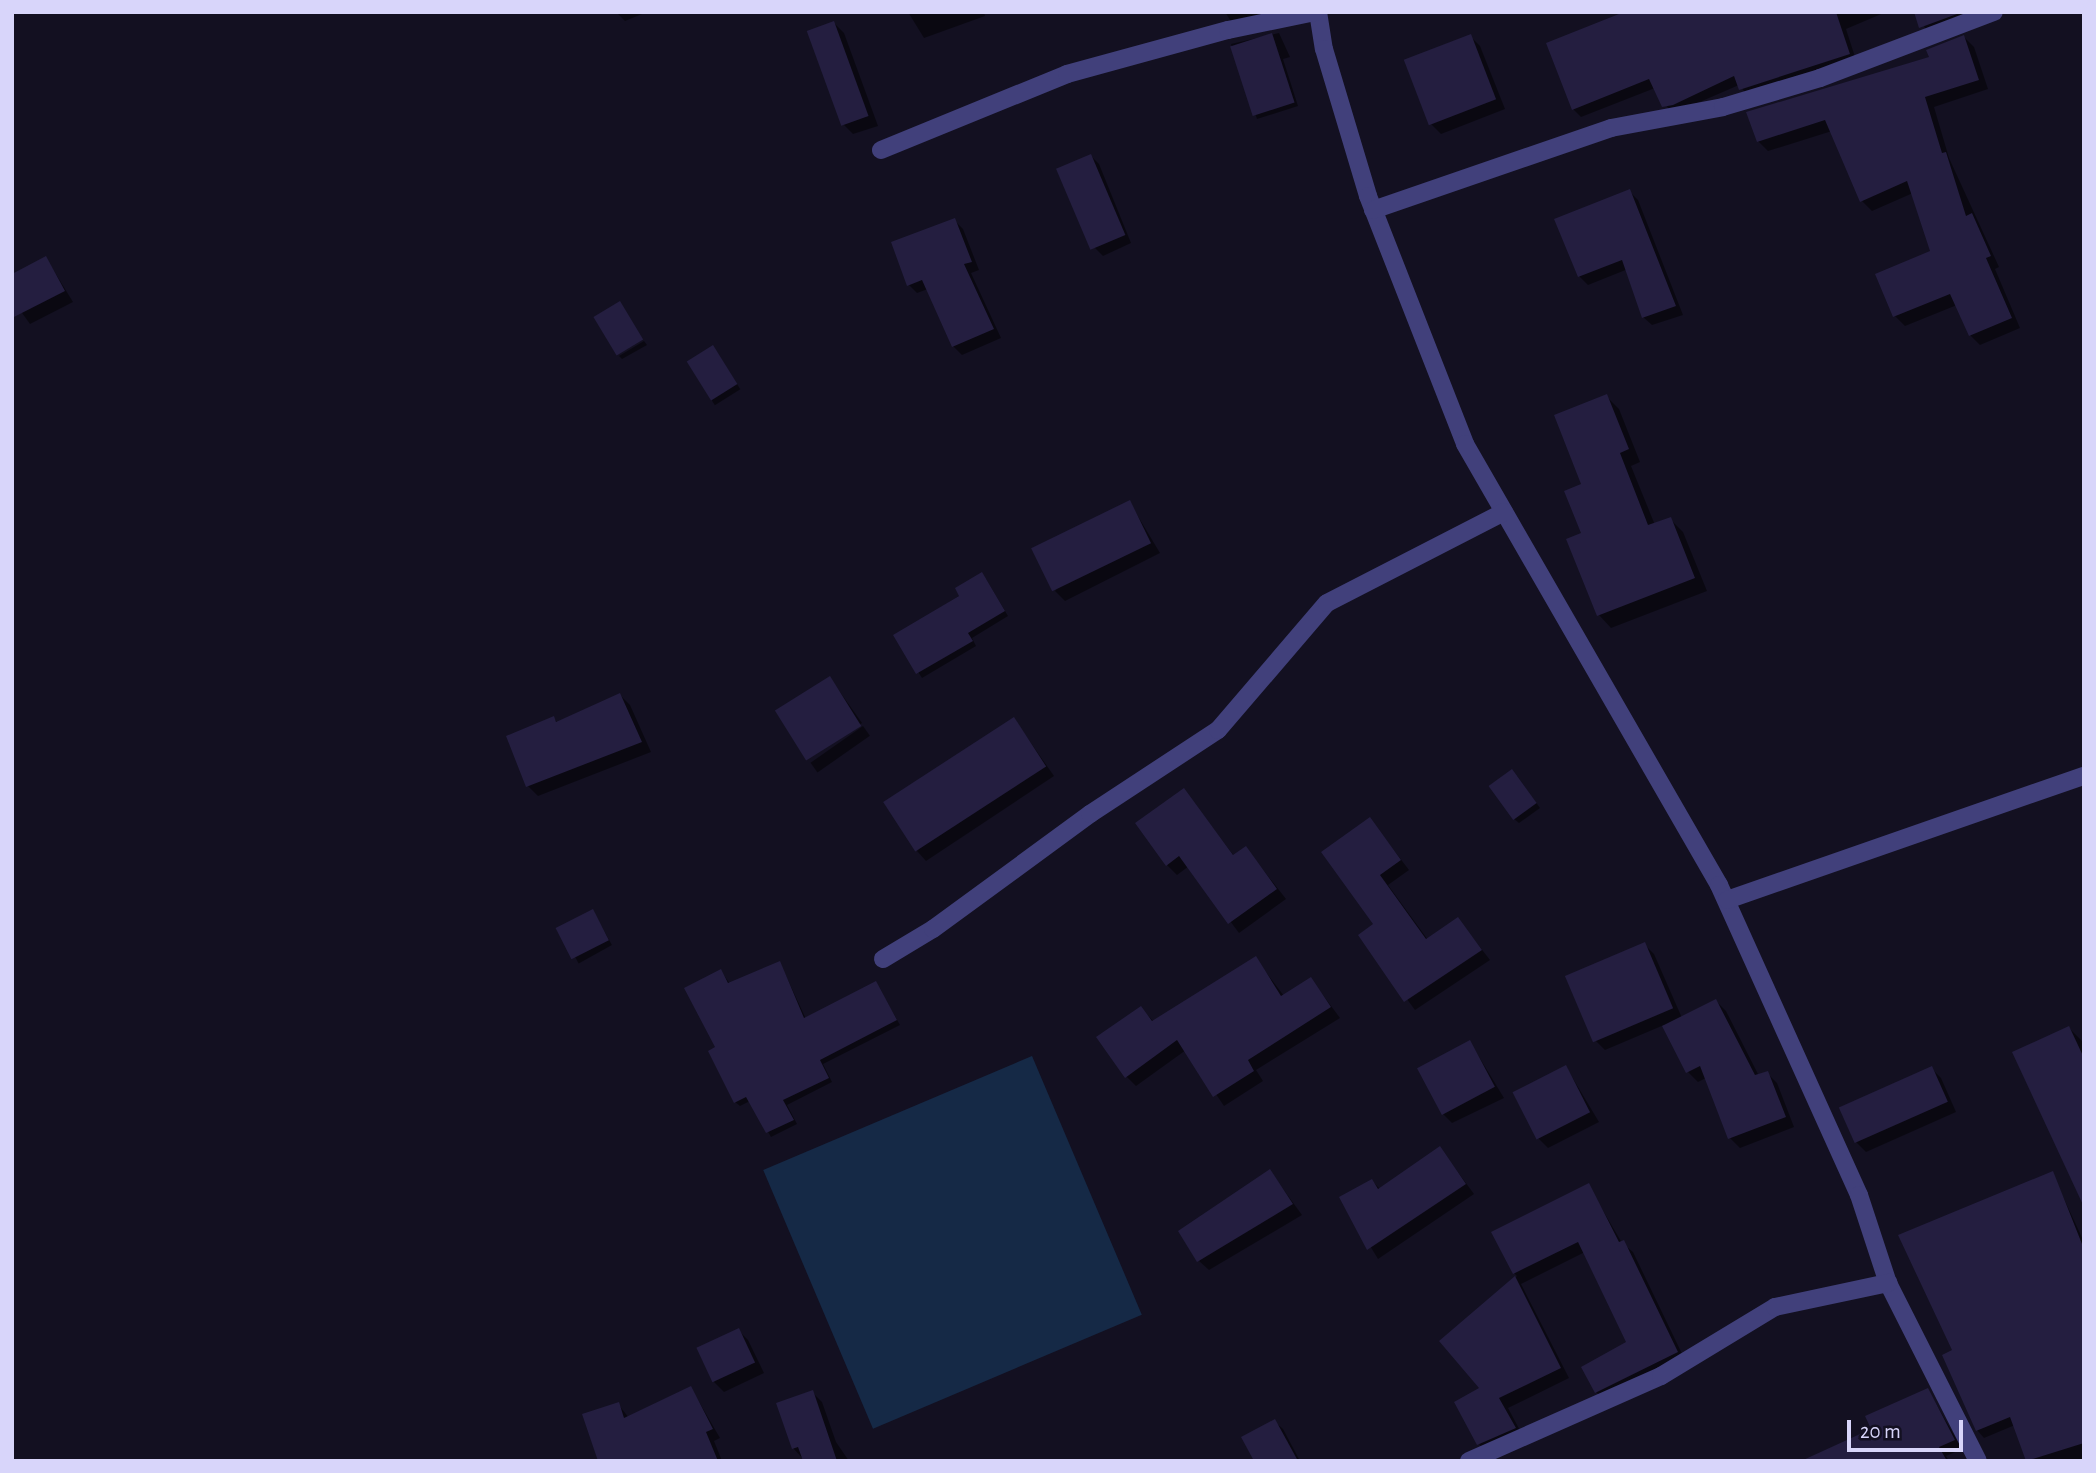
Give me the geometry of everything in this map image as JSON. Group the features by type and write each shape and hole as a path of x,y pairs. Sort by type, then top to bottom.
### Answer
{"street":[{"path":"881,150 1067,74 1228,30 1317,12 1324,49 1373,211 1465,444 1727,901 1859,1195 1888,1283 1978,1461"},
{"path":"1373,211 1611,128 1723,107 1820,78 1955,19 1994,12"},
{"path":"883,958 933,929 1090,814 1217,730 1327,603 1504,512"},
{"path":"1727,901 2084,776"},
{"path":"1469,1461 1661,1376 1775,1307 1888,1283"}],"water":[{"path":"1032,1056 1142,1315 873,1429 763,1170"}],"building":[{"path":"1624,12 1836,12 1850,54 1739,90 1734,76 1673,105 1662,107 1649,79 1572,110 1546,43"},
{"path":"1914,12 1957,12 1957,14 1919,28"},
{"path":"834,21 869,116 841,126 807,31"},
{"path":"1272,33 1295,102 1253,116 1230,47"},
{"path":"1471,34 1496,99 1429,125 1404,60"},
{"path":"1964,35 1979,80 1925,97 1942,153 1946,152 1966,216 1972,213 1991,256 1986,258 2012,318 1969,336 1950,294 1893,317 1875,274 1930,251 1907,181 1860,202 1825,120 1757,142 1746,112 1929,57 1926,50"},
{"path":"1091,154 1125,235 1090,250 1056,169"},
{"path":"1630,189 1676,306 1642,318 1622,260 1578,277 1554,219"},
{"path":"955,218 972,262 964,264 994,329 952,347 922,280 907,286 891,242"},
{"path":"46,256 65,291 12,318 12,274"},
{"path":"620,301 643,340 617,356 593,317"},
{"path":"713,345 737,384 711,400 687,361"},
{"path":"1607,394 1629,449 1620,453 1648,525 1671,517 1695,578 1597,616 1566,539 1581,533 1564,491 1581,484 1554,415"},
{"path":"1130,500 1151,543 1052,591 1031,548"},
{"path":"982,572 1005,611 968,633 973,641 916,674 893,635 959,596 955,588"},
{"path":"830,676 861,726 806,760 775,710"},
{"path":"620,693 642,742 526,787 506,736 554,716 556,722"},
{"path":"1014,717 1046,766 915,851 883,802"},
{"path":"1512,769 1537,803 1513,820 1489,786"},
{"path":"1184,788 1233,855 1246,846 1277,889 1228,924 1179,856 1166,866 1135,823"},
{"path":"1370,817 1401,860 1380,875 1426,939 1458,917 1482,950 1404,1002 1358,935 1373,924 1321,852"},
{"path":"593,909 609,940 571,959 556,928"},
{"path":"1645,942 1673,1008 1593,1042 1565,976"},
{"path":"1256,956 1281,996 1311,977 1331,1007 1248,1060 1254,1071 1213,1097 1177,1040 1125,1078 1096,1037 1141,1006 1152,1021"},
{"path":"780,961 804,1018 876,981 897,1020 820,1060 829,1078 783,1100 794,1120 766,1133 746,1097 734,1103 708,1051 715,1047 684,988 721,969 728,983"},
{"path":"1716,999 1755,1075 1768,1071 1786,1117 1728,1139 1700,1066 1686,1073 1662,1026"},
{"path":"2069,1026 2084,1058 2084,1207 2012,1052"},
{"path":"1470,1040 1495,1087 1442,1115 1417,1068"},
{"path":"1566,1065 1590,1112 1537,1139 1513,1092"},
{"path":"1932,1066 1948,1102 1855,1143 1839,1107"},
{"path":"1440,1146 1466,1184 1367,1250 1339,1197 1372,1179 1378,1189"},
{"path":"1270,1169 1293,1204 1197,1262 1178,1231"},
{"path":"2053,1171 2084,1249 2084,1443 2026,1461 2010,1417 1976,1431 1942,1355 1952,1350 1898,1235"},
{"path":"1589,1183 1619,1242 1624,1240 1678,1352 1595,1393 1581,1367 1626,1342 1578,1242 1513,1274 1491,1232"},
{"path":"1515,1276 1561,1368 1499,1398 1516,1428 1477,1445 1454,1402 1479,1388 1439,1341"},
{"path":"739,1328 755,1362 712,1382 696,1348"},
{"path":"691,1386 713,1429 706,1432 718,1461 598,1461 582,1414 619,1402 624,1418"},
{"path":"1928,1388 1955,1440 1939,1447 1947,1461 1801,1461 1871,1429 1865,1416"},
{"path":"813,1390 837,1461 803,1461 798,1447 792,1449 776,1403"},
{"path":"1275,1419 1298,1461 1254,1461 1241,1437"}]}
